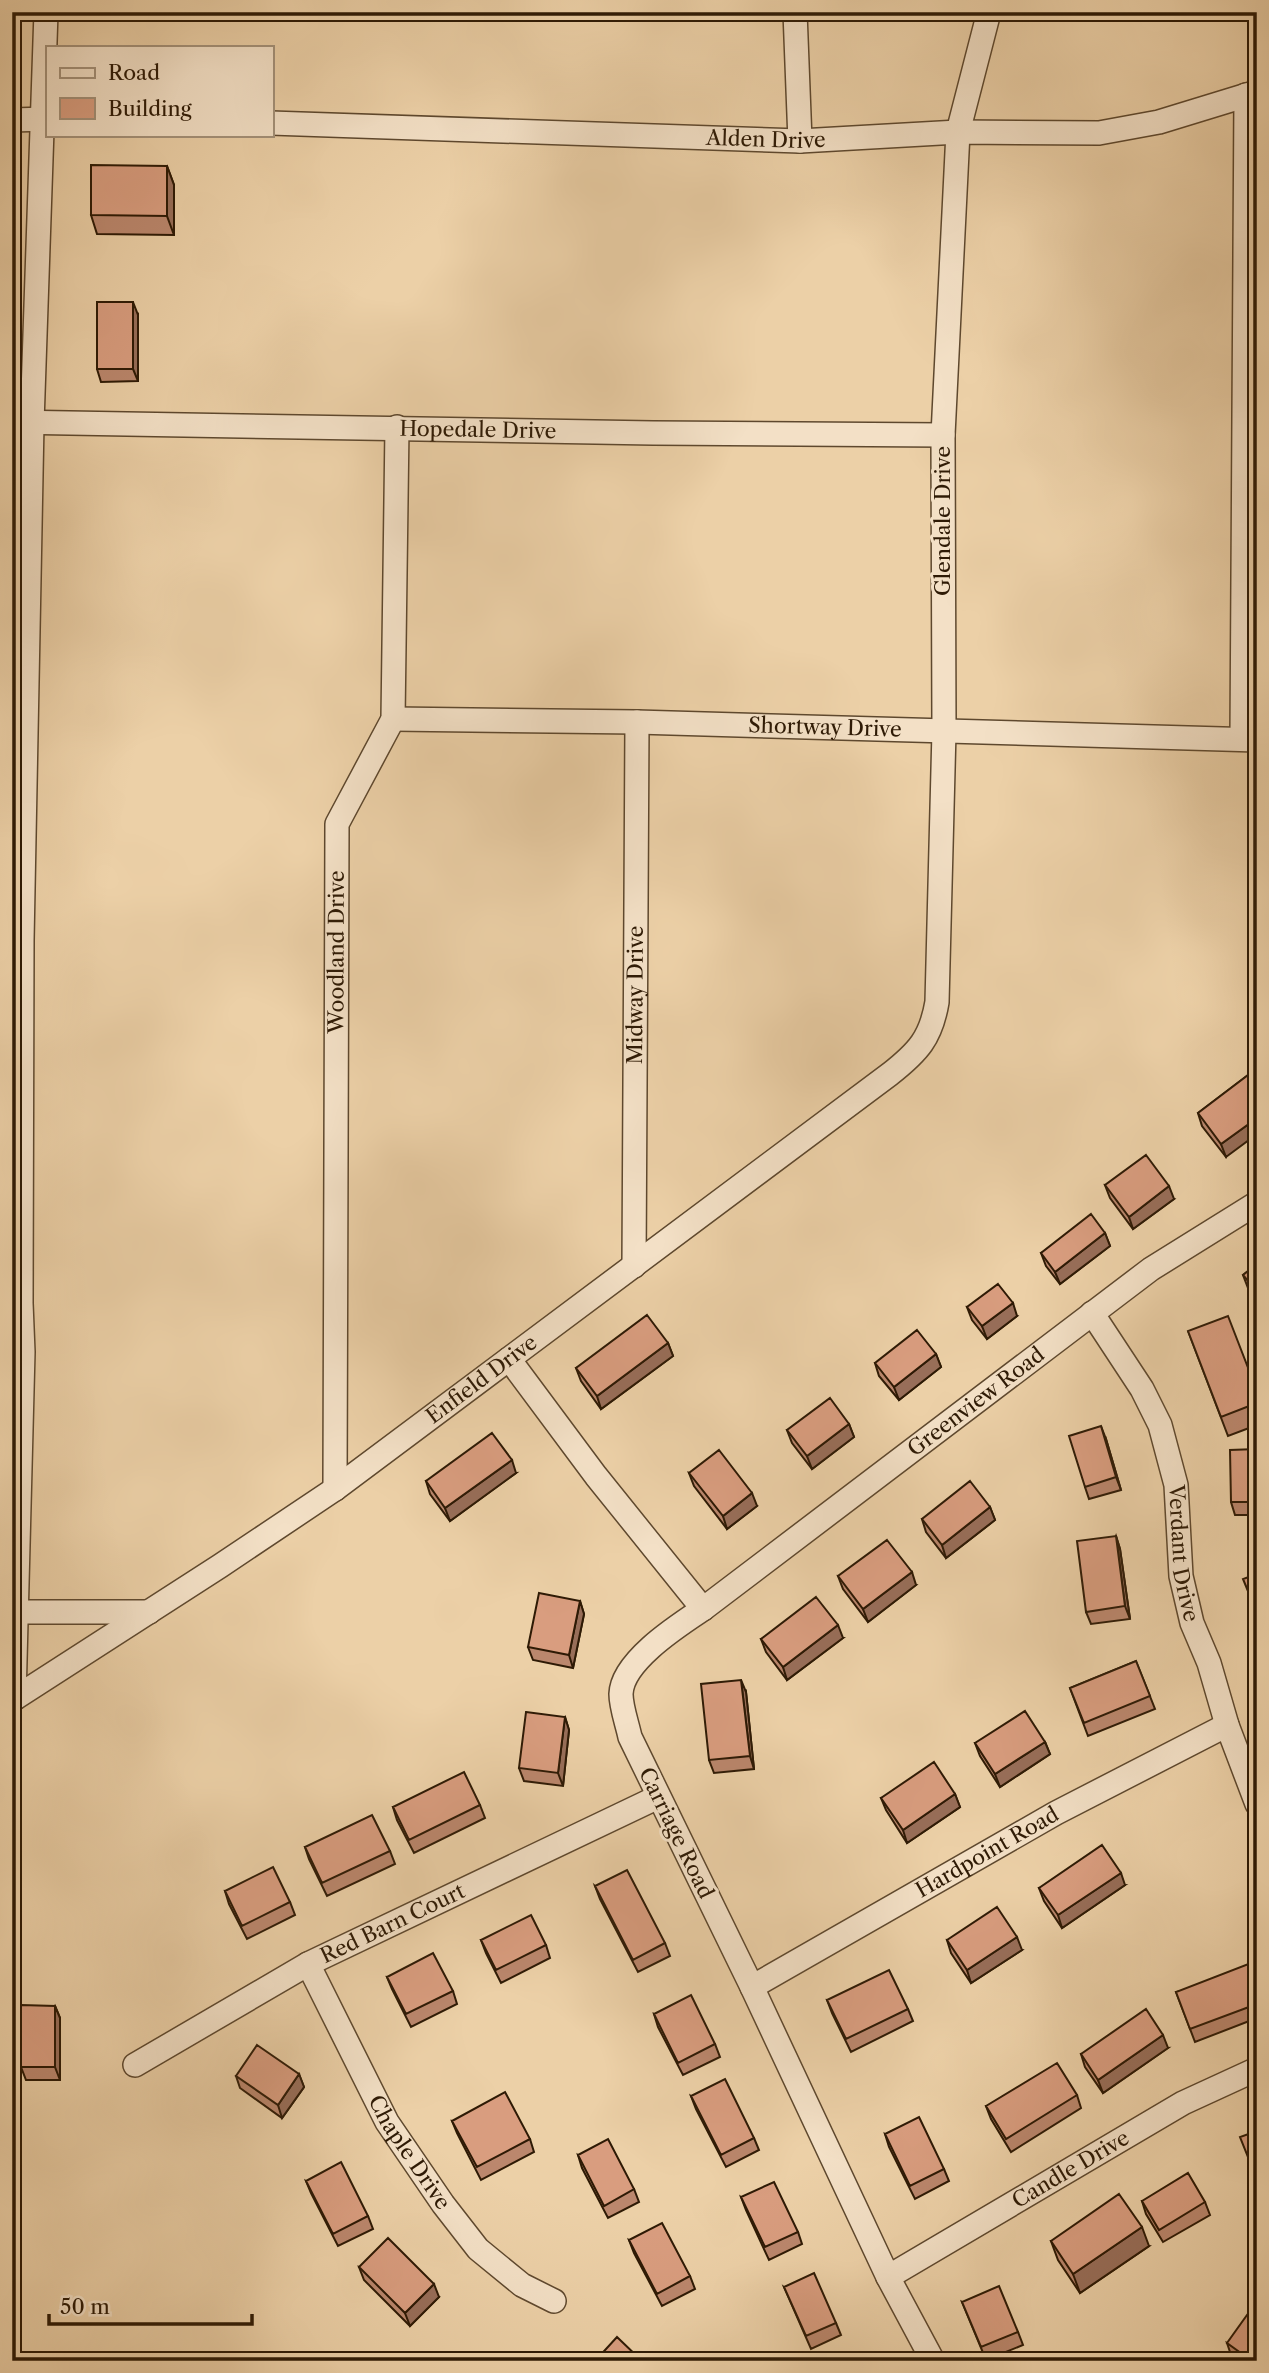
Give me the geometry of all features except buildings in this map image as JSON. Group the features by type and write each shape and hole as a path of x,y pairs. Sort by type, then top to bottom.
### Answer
{"street":[{"path":"13,1699 23,1352 17,1303 18,1007 22,941 19,713 22,422 44,119 46,12"},
{"path":"795,12 800,141"},
{"name":"Glendale Drive","path":"929,1032 937,1002 944,731 943,435 958,132 989,12"},
{"path":"1249,739 1252,93"},
{"name":"Alden Drive","path":"273,123 800,141 958,132 1099,133 1159,122 1252,93"},
{"path":"12,120 44,119"},
{"name":"Hopedale Drive","path":"22,422 943,435"},
{"name":"Woodland Drive","path":"335,1489 337,824 393,719 397,427"},
{"name":"Shortway Drive","path":"393,719 637,722 1249,739"},
{"name":"Midway Drive","path":"634,1266 637,722"},
{"name":"Enfield Drive","path":"13,1699 335,1489 910,1058 929,1032"},
{"name":"Greenview Road","path":"703,1609 1151,1269 1257,1203"},
{"name":"Verdant Drive","path":"1092,1313 1142,1389 1160,1425 1176,1485 1181,1576 1192,1623 1209,1663 1227,1725 1257,1804"},
{"path":"509,1359 596,1476 703,1609"},
{"name":"Carriage Road","path":"703,1609 659,1638 644,1653 625,1680 621,1693 630,1737 752,1987 888,2277 933,2361"},
{"path":"14,1612 149,1612"},
{"name":"Hardpoint Road","path":"752,1987 1056,1813 1227,1725"},
{"name":"Red Barn Court","path":"135,2065 308,1964 658,1797"},
{"name":"Chaple Drive","path":"308,1964 387,2122 443,2204 478,2249 522,2285 554,2301"},
{"name":"Candle Drive","path":"888,2277 1183,2103 1257,2069"}]}
